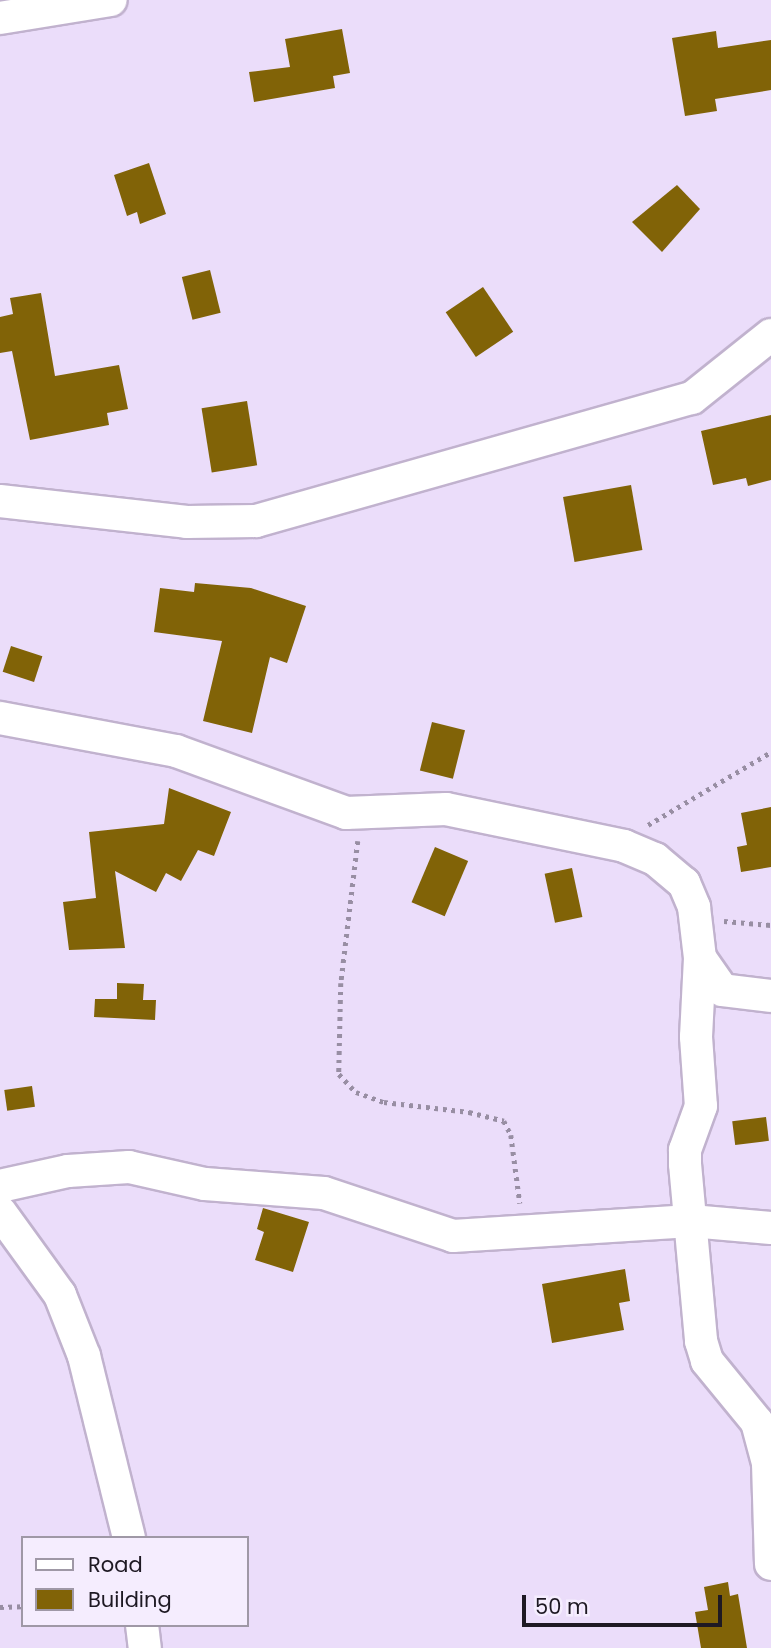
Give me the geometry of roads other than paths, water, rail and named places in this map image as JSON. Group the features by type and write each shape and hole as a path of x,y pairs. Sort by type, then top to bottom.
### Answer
{"street":[{"path":"0,18 111,0"},
{"path":"0,501 187,522 256,521 692,398 771,335"},
{"path":"0,718 176,751 328,809 361,814 446,810 624,846 671,870 684,883 694,907 700,958 696,1037 701,1106 685,1150 701,1341 707,1361 757,1422 768,1463 771,1564"},
{"path":"700,958 722,990 771,996"},
{"path":"0,1186 68,1171 129,1167 205,1184 324,1193 453,1236 691,1221 771,1228"},
{"path":"0,1212 60,1295 84,1356 129,1536"},
{"path":"142,1627 145,1648"}]}
